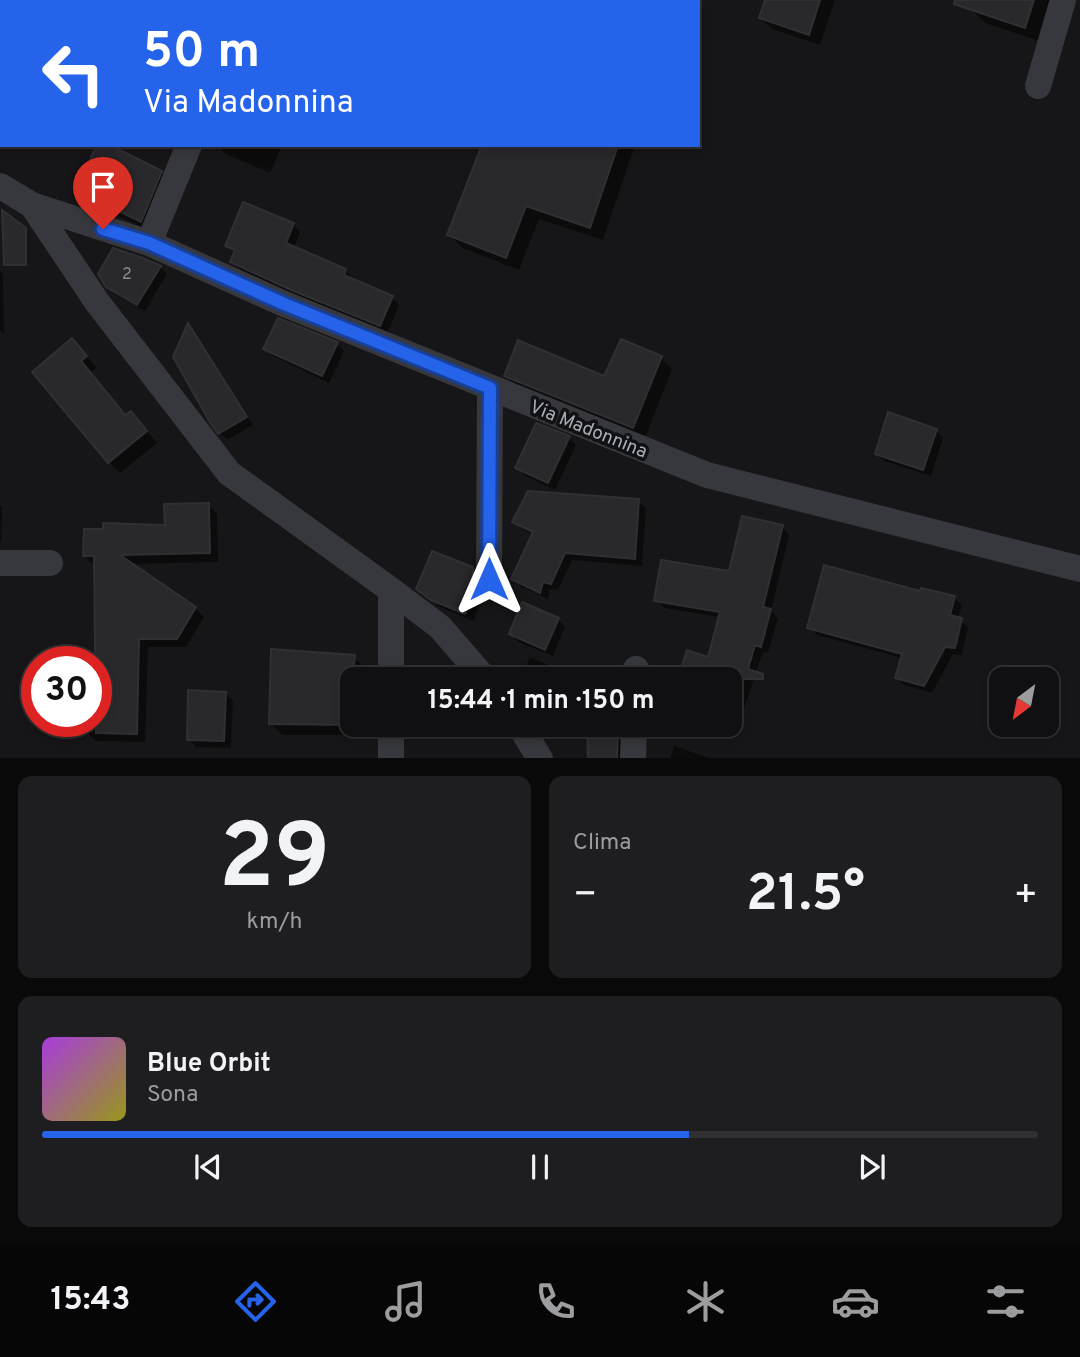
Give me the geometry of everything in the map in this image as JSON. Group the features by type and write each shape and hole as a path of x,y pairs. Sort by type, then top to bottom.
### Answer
{"street":[{"path":"1038,86 1063,0"},
{"path":"149,243 189,147"},
{"name":"Via Madonnina","path":"0,186 32,205 149,243 282,303 707,475 1080,569"},
{"path":"32,205 97,302 229,473 440,626 475,667"},
{"path":"489,579 490,388"},
{"path":"0,563 50,563"},
{"path":"391,590 391,667"},
{"path":"391,737 391,758"},
{"path":"527,737 540,758"},
{"path":"632,758 633,737"}],"building":[{"path":"765,0 820,0 809,35 759,18"},
{"path":"955,0 1034,0 1025,28 954,4"},
{"path":"96,147 114,147 162,171 141,222 75,190"},
{"path":"481,147 617,147 590,228 526,206 506,258 447,235"},
{"path":"243,202 294,223 286,243 346,269 344,275 393,296 380,326 230,262 235,250 225,246"},
{"path":"2,210 26,228 26,265 4,265"},
{"path":"113,248 161,266 137,305 106,287 98,274"},
{"path":"278,318 338,342 322,376 263,349"},
{"path":"188,323 247,417 218,434 173,357"},
{"path":"72,338 87,356 81,361 125,415 131,411 147,431 108,463 32,372"},
{"path":"621,339 662,356 633,428 504,376 518,340 604,376"},
{"path":"888,412 937,429 923,470 875,454"},
{"path":"536,423 570,436 548,483 515,468"},
{"path":"528,491 639,499 635,559 565,553 551,584 543,582 540,593 511,579 533,532 512,522"},
{"path":"209,503 210,553 120,555 196,607 177,639 139,639 137,734 112,733 112,646 95,646 94,556 83,556 84,529 103,529 103,523 165,525 164,504"},
{"path":"742,516 783,525 763,607 771,609 761,647 755,645 748,669 763,674 763,679 742,679 742,667 682,667 687,650 708,657 720,612 654,601 661,560 729,571"},
{"path":"432,551 473,567 476,588 465,614 431,600 416,589"},
{"path":"824,565 920,591 921,588 955,596 950,615 962,618 955,648 945,647 924,686 895,678 902,654 807,628"},
{"path":"522,602 559,618 545,650 509,634"},
{"path":"271,649 355,655 354,667 340,667 340,725 269,724"},
{"path":"188,690 226,692 224,741 187,740"},
{"path":"587,737 618,737 617,758 588,758"}],"route":[{"path":"103,229 149,243 282,303 490,388 489,579"}]}
